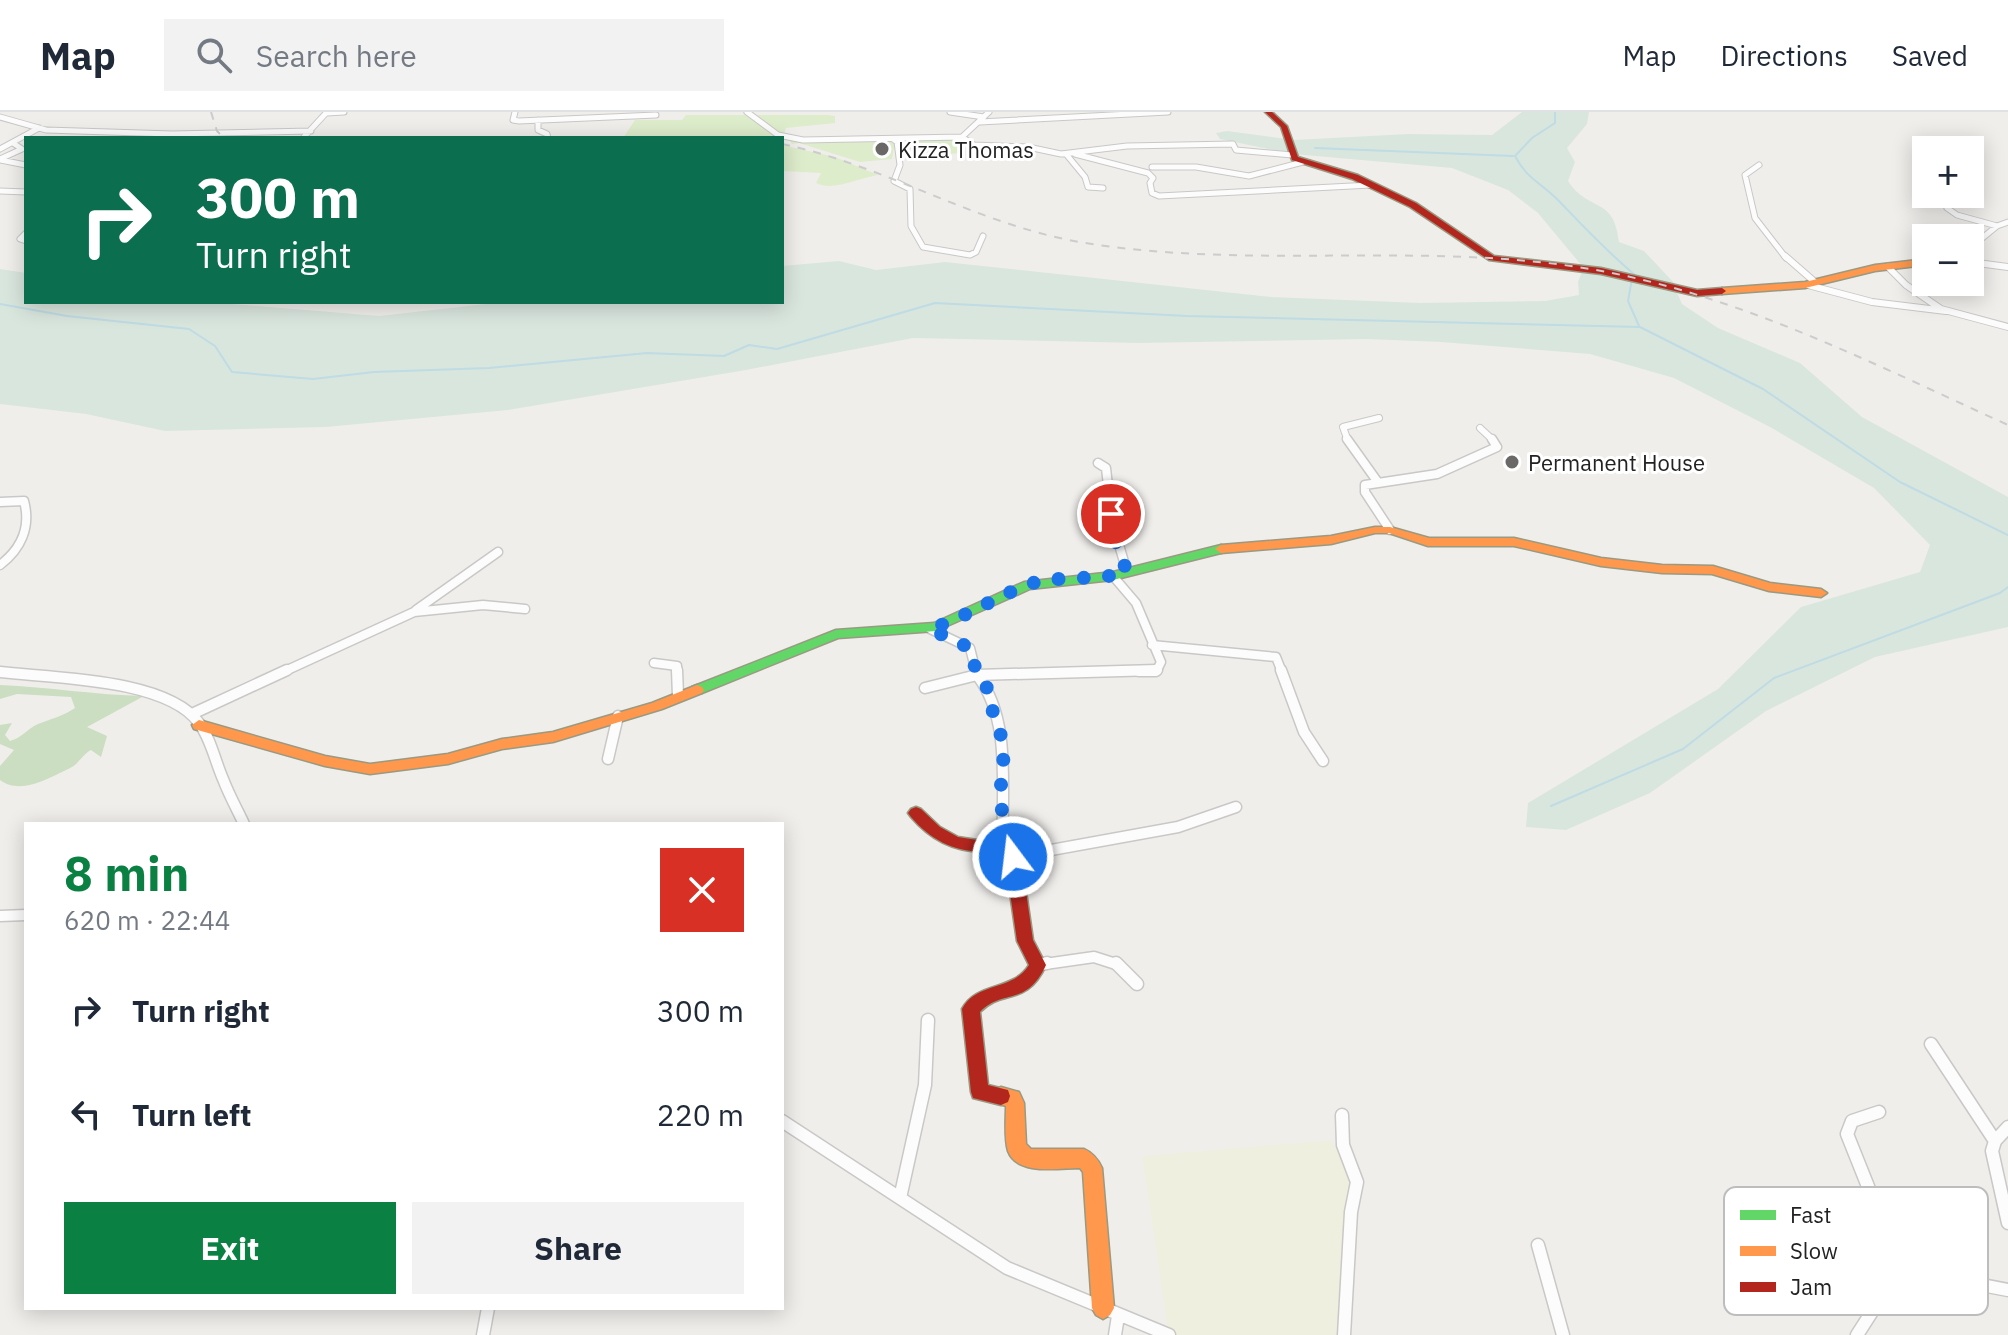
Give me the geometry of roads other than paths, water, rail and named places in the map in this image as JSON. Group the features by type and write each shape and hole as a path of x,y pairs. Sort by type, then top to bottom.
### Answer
{"street":[{"path":"0,116 11,112"},
{"path":"305,136 327,112 344,112"},
{"path":"515,112 513,120 519,121 615,114 656,115"},
{"path":"747,112 782,136"},
{"path":"950,112 982,120 1168,112"},
{"path":"962,137 989,112"},
{"path":"1052,112 1063,118"},
{"path":"1268,112 1284,126 1298,158"},
{"path":"0,116 39,128 172,134 311,131"},
{"path":"538,120 538,130 548,136"},
{"path":"515,129 519,121"},
{"path":"25,136 39,128"},
{"path":"0,149 24,137"},
{"path":"784,137 819,141 962,137 974,145 1028,147 1066,154 1127,146 1235,145 1236,150 1298,158 1371,185 1427,213 1493,259 1592,269 1697,293 1810,284 1840,274 1912,264"},
{"path":"893,139 897,142 900,164 894,181 910,189 911,226 923,247 970,255 976,252 983,236"},
{"path":"0,159 22,149 13,143"},
{"path":"1066,154 1085,177 1088,187 1103,188"},
{"path":"1075,154 1147,173 1153,178 1150,183 1152,193 1159,196 1371,185"},
{"path":"1152,167 1193,167 1249,176 1298,158"},
{"path":"0,159 24,165"},
{"path":"1759,165 1745,175 1755,218 1810,284 1872,302 1946,311 2008,327"},
{"path":"0,191 24,192"},
{"path":"1947,208 1957,215 1997,226"},
{"path":"1984,237 2008,222"},
{"path":"1984,264 2008,267"},
{"path":"1888,267 1895,276 1946,311"},
{"path":"1377,481 1348,442 1343,427 1379,418"},
{"path":"1390,530 1364,488 1377,481 1437,474 1497,447 1497,443 1480,428"},
{"path":"925,688 977,675 1156,672 1161,662 1138,609 1122,583 1105,491 1106,468 1098,463"},
{"path":"0,502 24,501 28,513 23,539 0,565"},
{"path":"0,672 92,683 151,695 196,720 325,761 370,769 448,759 502,744 553,737 657,706 836,634 930,629 985,607 1028,585 1120,574 1224,548 1331,540 1360,532 1390,530 1428,542 1514,542 1601,562 1662,569 1713,570 1769,587 1821,593"},
{"path":"196,720 414,612 498,552"},
{"path":"414,612 483,605 525,609"},
{"path":"930,629 970,648 977,675 991,693 993,714 1000,729 1004,766 1001,784 1003,843 1013,857 1025,941 1038,965 1031,983 1021,989 975,1001 971,1009 980,1092 1012,1098 1020,1154 1028,1158 1084,1159 1092,1168 1103,1308"},
{"path":"1152,645 1276,657 1304,732 1323,761"},
{"path":"654,663 677,666 678,696"},
{"path":"608,759 618,716"},
{"path":"196,720 243,822"},
{"path":"1013,857 1178,827 1236,807"},
{"path":"916,813 944,841 983,849 1003,843"},
{"path":"0,916 24,915"},
{"path":"1038,965 1109,958 1126,969 1137,984"},
{"path":"900,1198 925,1085 928,1020"},
{"path":"1931,1044 1995,1141"},
{"path":"1868,1187 1847,1134 1852,1121 1879,1112"},
{"path":"1342,1115 1343,1145 1357,1182 1347,1262 1344,1335"},
{"path":"784,1122 1023,1277 1169,1335"},
{"path":"2008,1127 1995,1141 1992,1151 2008,1223"},
{"path":"1538,1245 1563,1335"},
{"path":"1988,1286 2008,1290"},
{"path":"483,1335 488,1310"},
{"path":"1857,1335 1870,1315"},
{"path":"1115,1335 1118,1316"}],"waterway":[{"path":"1555,112 1555,123 1532,138 1515,156 1529,175 1634,274"},
{"path":"1315,148 1513,156"},
{"path":"1632,279 1628,301 1639,326"},
{"path":"0,304 67,316 189,329 215,346 232,372 313,379 374,372 489,368 647,353 724,356 749,345 777,349 935,303 1187,316 1640,327 1763,389 1900,482 2008,535"},
{"path":"1551,806 1683,749 1774,678 2000,593 2008,587"}],"railway":[{"path":"211,112 217,131 222,136"},
{"path":"784,145 859,166 1007,223 1085,243 1146,251 1206,254 1510,259 1628,277 1685,291 1795,330 2008,425"}],"place":[{"name":"Kizza Thomas","path":"882,149"},
{"name":"Permanent House","path":"1512,462"}]}
